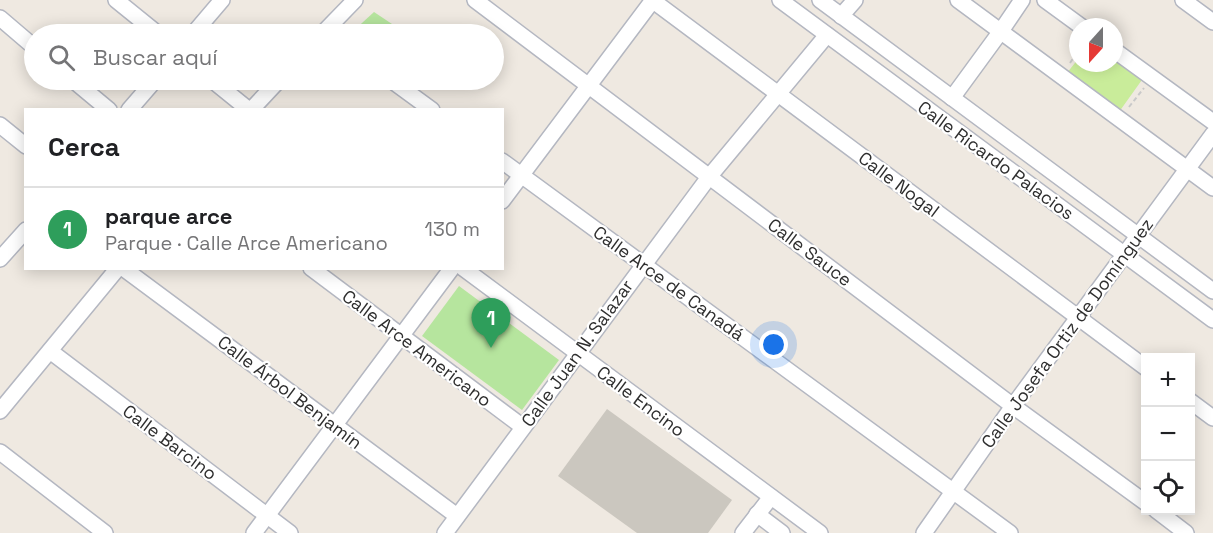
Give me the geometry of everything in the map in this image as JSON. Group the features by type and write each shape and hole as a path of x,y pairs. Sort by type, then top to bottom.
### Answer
{"street":[{"path":"116,0 146,24"},
{"path":"202,24 222,0"},
{"path":"332,24 355,0"},
{"name":"Calle Sauce","path":"475,0 1013,406 1141,499"},
{"path":"504,198 653,0"},
{"name":"Calle Nogal","path":"653,0 1141,364"},
{"name":"Calle Ricardo Palacios","path":"780,0 1213,320"},
{"name":"Calle Ricardo Palacios","path":"820,0 1213,291"},
{"path":"841,16 855,0"},
{"path":"958,0 1213,188"},
{"path":"952,98 1022,0"},
{"path":"1045,0 1070,18"},
{"path":"1184,0 1213,22"},
{"path":"0,18 24,38"},
{"name":"Calle Juan N. Salazar","path":"445,533 709,177 827,35"},
{"path":"1123,56 1213,122"},
{"path":"85,90 107,108"},
{"path":"131,108 146,90"},
{"path":"225,90 247,108"},
{"path":"252,108 269,90"},
{"path":"405,90 429,108"},
{"path":"0,125 24,144"},
{"name":"Calle Josefa Ortiz de Domínguez","path":"924,533 1013,406 1213,134"},
{"name":"Calle Arce de Canadá","path":"504,162 1010,533"},
{"path":"3,250 24,232"},
{"path":"0,411 119,270"},
{"name":"Calle Árbol Benjamín","path":"124,270 457,516"},
{"name":"Calle Arce Americano","path":"314,270 523,427"},
{"path":"254,533 451,270"},
{"name":"Calle Encino","path":"466,270 820,533"},
{"name":"Calle Barcino","path":"50,351 290,533"},
{"path":"1195,404 1213,418"},
{"path":"0,452 105,533"},
{"path":"743,533 771,497"},
{"path":"757,514 782,533"},
{"path":"1163,515 1186,533"}],"path":[{"path":"1120,119 1152,77"}],"green space":[{"path":"374,12 392,24 361,24"},
{"path":"1123,62 1144,77 1119,112 1067,73 1069,70 1123,72"},
{"path":"459,286 559,360 522,410 422,336"}],"building":[{"path":"607,409 732,500 708,533 637,533 558,476"}],"place":[{"name":"parque arce","path":"491,348"}]}
